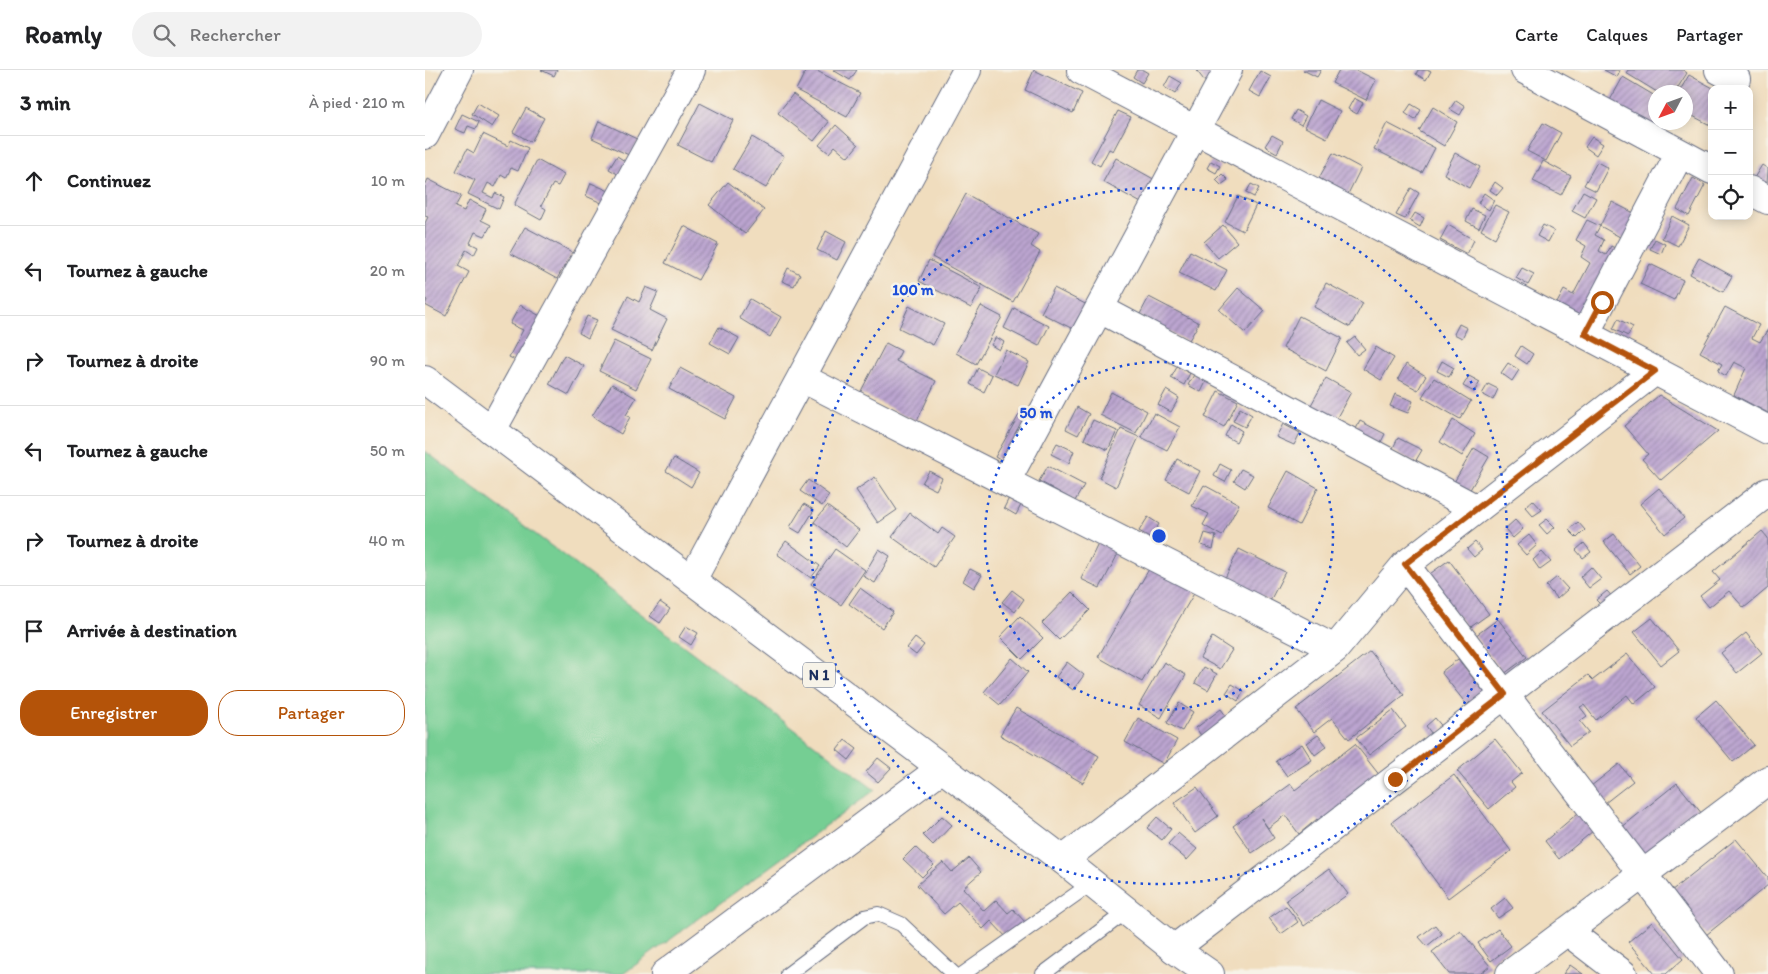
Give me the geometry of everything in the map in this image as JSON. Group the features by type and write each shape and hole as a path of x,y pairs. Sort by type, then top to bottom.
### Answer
{"main road":[{"path":"425,135 459,70"},
{"path":"492,430 691,70"},
{"path":"692,580 967,70"},
{"path":"1081,70 1768,430"},
{"path":"1006,482 1228,70"},
{"path":"1525,70 1708,168"},
{"path":"1585,334 1680,153"},
{"path":"1753,192 1768,200"},
{"path":"1100,309 1477,509"},
{"path":"1063,860 1335,649 1405,564 1655,371"},
{"path":"802,378 1335,649"},
{"name":"N 1","path":"425,380 942,768 1063,860 1174,949 1210,974"},
{"path":"1174,949 1768,492"},
{"path":"1405,564 1719,974"},
{"path":"665,974 942,768"},
{"path":"1510,974 1768,780"},
{"path":"1567,931 1623,974"}],"lane":[{"path":"963,974 1092,883"},
{"path":"1043,974 1127,911"},
{"path":"788,974 864,917 878,914 901,924 954,974"}],"green space":[{"path":"425,451 875,790 623,974 425,974"}],"building":[{"path":"541,70 557,70 554,76"},
{"path":"806,70 815,70 860,93 847,117 796,90"},
{"path":"833,70 857,70 850,80"},
{"path":"1034,70 1082,93 1073,113 1025,90"},
{"path":"1137,70 1143,70 1148,73 1142,83 1133,77"},
{"path":"1223,70 1213,92 1197,71"},
{"path":"1303,70 1321,70 1317,77"},
{"path":"1339,70 1356,70 1376,80 1366,100 1332,83"},
{"path":"1418,70 1431,71 1426,80 1416,74"},
{"path":"1604,70 1620,70 1617,77"},
{"path":"1628,70 1683,70 1687,73 1679,85 1648,86 1626,73"},
{"path":"1260,71 1271,77 1260,97 1249,91"},
{"path":"1689,75 1708,85 1708,124 1693,116 1693,85 1683,85"},
{"path":"1170,76 1182,83 1175,94 1164,87"},
{"path":"1623,77 1648,92 1648,124 1609,102"},
{"path":"793,94 829,122 814,141 778,113"},
{"path":"1354,98 1363,103 1357,114 1348,109"},
{"path":"1318,100 1340,111 1327,138 1305,127"},
{"path":"1456,100 1465,106 1460,115 1450,109"},
{"path":"478,103 499,116 492,127 472,114"},
{"path":"700,103 733,120 711,162 678,145"},
{"path":"1411,104 1421,110 1415,120 1405,113"},
{"path":"1433,107 1457,122 1444,146 1419,131"},
{"path":"526,108 544,118 531,142 513,132"},
{"path":"1296,110 1306,116 1301,125 1291,119"},
{"path":"1118,111 1131,117 1113,151 1109,149 1100,166 1091,161"},
{"path":"462,114 479,122 476,129 468,126 465,133 455,129"},
{"path":"599,121 639,140 631,156 592,138"},
{"path":"1387,123 1435,148 1422,173 1374,149"},
{"path":"1543,123 1561,133 1546,161 1527,151"},
{"path":"836,125 858,145 848,157 835,146 829,153 819,145"},
{"path":"483,134 508,146 511,140 528,148 518,171 511,168 506,178 501,175 495,187 488,183 483,193 493,198 495,193 504,197 499,209 468,194 475,180 456,171 467,149 474,153"},
{"path":"1272,135 1283,141 1277,153 1265,146"},
{"path":"752,137 784,156 766,188 733,169"},
{"path":"1592,137 1603,144 1596,155 1585,147"},
{"path":"1333,153 1361,168 1348,194 1319,178"},
{"path":"1455,153 1480,167 1469,188 1444,174"},
{"path":"617,156 628,163 621,176 609,169"},
{"path":"1116,158 1166,186 1154,210 1103,182"},
{"path":"537,160 564,175 558,186 553,184 541,206 546,209 541,220 514,205"},
{"path":"1211,161 1220,166 1216,173 1207,168"},
{"path":"1543,161 1571,176 1561,195 1533,181"},
{"path":"1597,162 1608,168 1596,191 1584,185"},
{"path":"1762,165 1768,169 1767,185 1754,178"},
{"path":"1222,174 1228,180 1221,185 1216,180"},
{"path":"1693,178 1705,185 1689,216 1677,209"},
{"path":"428,179 461,196 455,207 464,211 469,200 486,209 481,220 491,225 485,236 475,232 470,243 478,247 474,255 466,250 458,266 469,272 446,316 425,305 427,300 425,299 425,223 428,217 425,216 425,186"},
{"path":"728,182 764,210 745,234 709,205"},
{"path":"1495,182 1503,188 1497,195 1490,190"},
{"path":"591,183 609,191 604,204 586,196"},
{"path":"1251,184 1259,188 1254,197 1246,193"},
{"path":"1411,188 1419,193 1405,219 1396,215"},
{"path":"1583,191 1596,198 1585,218 1572,211"},
{"path":"1484,193 1494,200 1489,210 1478,203"},
{"path":"966,194 1038,234 1031,246 1040,252 1013,302 932,257"},
{"path":"1238,196 1256,205 1243,231 1225,222"},
{"path":"1612,202 1642,217 1629,242 1600,226"},
{"path":"1495,205 1509,212 1495,238 1481,230"},
{"path":"1472,209 1485,215 1479,228 1466,221"},
{"path":"1415,213 1424,218 1420,227 1410,221"},
{"path":"1672,216 1689,225 1678,246 1662,238"},
{"path":"1587,220 1600,226 1595,235 1604,240 1599,251 1606,255 1611,246 1626,254 1590,321 1557,303 1564,290 1573,295 1590,263 1581,257 1586,246 1576,240"},
{"path":"1223,225 1237,242 1218,258 1204,242"},
{"path":"1448,225 1474,240 1467,254 1440,240"},
{"path":"1543,225 1554,231 1548,242 1537,236"},
{"path":"684,226 718,244 698,280 665,263"},
{"path":"525,227 572,252 557,279 510,253"},
{"path":"826,231 846,242 837,260 817,250"},
{"path":"1655,239 1665,244 1661,254 1650,249"},
{"path":"1190,251 1227,270 1216,291 1179,273"},
{"path":"1699,258 1732,276 1723,292 1690,274"},
{"path":"929,260 982,288 971,308 919,281"},
{"path":"1650,264 1683,280 1674,300 1640,284"},
{"path":"788,268 800,274 794,286 782,281"},
{"path":"1522,268 1534,274 1528,285 1516,278"},
{"path":"1326,283 1363,303 1350,327 1314,307"},
{"path":"646,287 658,292 650,310 667,319 652,350 611,330 628,296 639,302"},
{"path":"1054,288 1097,310 1085,335 1041,313"},
{"path":"1238,288 1265,311 1245,333 1219,310"},
{"path":"1149,297 1199,323 1188,342 1139,316"},
{"path":"750,299 781,317 770,337 739,318"},
{"path":"520,305 544,318 521,363 509,357 523,330 510,324"},
{"path":"909,306 944,324 933,345 899,328"},
{"path":"981,306 1002,317 976,364 956,353"},
{"path":"1725,307 1759,325 1752,338 1760,342 1768,329 1768,413 1734,395 1746,368 1734,362 1726,376 1718,371 1722,364 1700,352"},
{"path":"1014,308 1049,326 1039,346 1004,328"},
{"path":"587,316 597,320 588,338 579,333"},
{"path":"1299,316 1342,338 1326,371 1283,348"},
{"path":"1618,319 1633,327 1628,336 1613,329"},
{"path":"1459,324 1467,328 1462,338 1454,334"},
{"path":"719,327 739,338 730,354 710,343"},
{"path":"996,337 1004,342 999,350 991,345"},
{"path":"1355,337 1365,349 1357,355 1347,343"},
{"path":"614,341 651,359 636,389 599,371"},
{"path":"886,343 901,351 896,361 936,381 917,421 860,393"},
{"path":"1521,346 1533,354 1527,364 1515,356"},
{"path":"1376,347 1394,358 1381,380 1363,369"},
{"path":"1006,350 1029,362 1018,385 994,374"},
{"path":"564,355 584,366 569,395 549,384"},
{"path":"1442,361 1454,368 1449,377 1437,371"},
{"path":"1508,363 1519,370 1512,381 1501,373"},
{"path":"1406,364 1426,376 1418,390 1398,379"},
{"path":"1177,367 1190,373 1184,385 1171,378"},
{"path":"680,368 736,398 725,419 669,389"},
{"path":"978,368 992,375 984,392 970,384"},
{"path":"1195,373 1207,380 1201,392 1188,385"},
{"path":"1469,376 1480,382 1474,392 1463,386"},
{"path":"1326,378 1351,392 1331,428 1306,414"},
{"path":"1434,378 1471,401 1460,419 1422,397"},
{"path":"612,384 636,398 626,415 630,417 621,434 592,416"},
{"path":"1488,384 1498,389 1493,400 1482,394"},
{"path":"1166,390 1179,398 1171,412 1158,405"},
{"path":"1218,391 1238,401 1224,427 1205,417"},
{"path":"1111,392 1147,411 1136,433 1100,415"},
{"path":"1395,394 1413,401 1408,413 1390,406"},
{"path":"1659,395 1718,431 1661,480 1642,459 1648,454 1624,426"},
{"path":"1077,407 1089,414 1078,435 1066,429"},
{"path":"1023,408 1044,420 1015,469 995,457"},
{"path":"1240,408 1252,415 1245,427 1233,421"},
{"path":"1154,413 1180,427 1167,450 1141,437"},
{"path":"1093,420 1117,431 1108,450 1084,439"},
{"path":"1453,420 1475,434 1462,456 1440,442"},
{"path":"1360,421 1385,434 1380,444 1355,431"},
{"path":"1231,424 1242,431 1236,442 1225,436"},
{"path":"1283,424 1300,433 1294,445 1276,437"},
{"path":"1121,429 1139,437 1116,487 1099,478"},
{"path":"1398,438 1422,450 1415,462 1392,450"},
{"path":"1057,443 1074,451 1069,463 1051,454"},
{"path":"1474,448 1489,457 1468,493 1453,484"},
{"path":"674,458 699,473 691,487 666,471"},
{"path":"1177,459 1200,471 1189,492 1166,480"},
{"path":"1220,464 1231,470 1225,482 1214,476"},
{"path":"1048,466 1084,485 1075,501 1039,481"},
{"path":"1241,469 1253,475 1245,488 1234,481"},
{"path":"929,471 942,478 936,490 922,483"},
{"path":"1288,471 1318,488 1299,525 1268,508"},
{"path":"875,477 897,510 878,523 856,490"},
{"path":"808,480 829,495 822,506 800,491"},
{"path":"1204,485 1239,504 1222,536 1203,525 1209,514 1192,506"},
{"path":"1659,488 1684,518 1665,534 1640,504"},
{"path":"1009,498 1021,505 1016,515 1004,508"},
{"path":"1533,500 1542,510 1533,516 1525,507"},
{"path":"804,504 814,510 800,533 790,527"},
{"path":"827,506 859,530 846,547 814,522"},
{"path":"910,513 938,534 942,528 955,537 934,567 892,537"},
{"path":"1148,517 1159,524 1151,538 1139,531"},
{"path":"1547,519 1555,527 1547,534 1539,525"},
{"path":"1515,520 1523,529 1513,538 1505,529"},
{"path":"1578,522 1585,530 1577,538 1569,530"},
{"path":"1762,531 1768,538 1768,588 1744,608 1729,591 1709,607 1700,596 1720,580 1713,572"},
{"path":"1205,533 1216,536 1213,549 1201,545"},
{"path":"1614,534 1640,566 1630,574 1604,542"},
{"path":"1529,535 1537,545 1526,555 1517,545"},
{"path":"786,541 820,566 811,578 777,554"},
{"path":"1099,542 1119,552 1100,588 1081,579"},
{"path":"1475,542 1482,550 1474,557 1467,549"},
{"path":"1584,543 1591,552 1583,558 1576,550"},
{"path":"835,549 865,570 841,605 811,584"},
{"path":"879,549 890,556 875,583 863,576"},
{"path":"1239,549 1285,572 1270,601 1225,578"},
{"path":"1542,552 1551,562 1540,570 1533,560"},
{"path":"1449,560 1489,614 1468,629 1427,576"},
{"path":"1152,564 1196,590 1142,682 1098,657"},
{"path":"1591,567 1601,579 1589,588 1580,577"},
{"path":"970,569 982,575 974,588 963,581"},
{"path":"1557,577 1568,589 1557,599 1546,586"},
{"path":"860,588 893,612 882,628 849,604"},
{"path":"1012,590 1024,599 1015,612 1002,602"},
{"path":"1607,591 1615,600 1605,609 1596,600"},
{"path":"1072,592 1090,610 1059,640 1042,623"},
{"path":"660,602 670,609 660,623 650,616"},
{"path":"1020,616 1043,638 1022,659 1000,637"},
{"path":"1652,618 1679,651 1661,665 1634,632"},
{"path":"1498,619 1527,657 1504,674 1475,636"},
{"path":"686,626 698,633 691,645 679,637"},
{"path":"1746,633 1762,653 1737,673 1721,653"},
{"path":"1212,637 1232,650 1220,669 1200,658"},
{"path":"915,638 924,645 916,655 907,648"},
{"path":"1370,651 1404,695 1349,739 1332,718 1314,732 1296,709"},
{"path":"1627,654 1655,687 1634,704 1627,695 1596,720 1584,705 1580,707 1587,716 1580,721 1589,732 1570,746 1542,711 1588,675 1593,680"},
{"path":"1012,658 1028,672 1000,705 984,692"},
{"path":"1458,659 1491,701 1477,712 1470,702 1467,705 1441,672"},
{"path":"1067,662 1084,675 1073,690 1056,677"},
{"path":"1164,662 1186,675 1161,718 1139,705"},
{"path":"1204,667 1217,674 1208,690 1195,683"},
{"path":"1232,684 1244,691 1238,701 1226,693"},
{"path":"1716,700 1754,745 1733,762 1696,717"},
{"path":"1179,703 1193,712 1182,731 1167,723"},
{"path":"1016,708 1099,756 1083,783 1000,735"},
{"path":"1221,709 1234,727 1208,746 1196,728"},
{"path":"1393,710 1406,727 1369,755 1356,738"},
{"path":"1138,718 1177,740 1164,764 1125,742"},
{"path":"1435,718 1444,729 1434,737 1426,726"},
{"path":"1318,735 1327,746 1315,755 1307,743"},
{"path":"1495,739 1522,773 1511,782 1515,787 1489,809 1457,771"},
{"path":"845,740 857,749 849,760 837,750"},
{"path":"1302,744 1312,760 1287,776 1276,761"},
{"path":"1355,744 1384,781 1324,828 1317,819 1299,834 1285,815 1268,828 1261,818 1274,838 1252,853 1233,826 1291,784 1295,790"},
{"path":"878,758 891,768 878,782 866,772"},
{"path":"1619,764 1633,781 1605,803 1591,786"},
{"path":"1454,775 1511,851 1448,898 1392,822"},
{"path":"1677,783 1707,820 1651,865 1621,828"},
{"path":"1197,787 1218,816 1195,833 1174,803"},
{"path":"1578,813 1593,831 1559,859 1545,841"},
{"path":"942,816 952,825 933,845 923,835"},
{"path":"1157,817 1171,829 1162,840 1147,828"},
{"path":"1178,833 1197,849 1187,860 1168,844"},
{"path":"1736,839 1768,878 1768,885 1706,935 1671,891"},
{"path":"915,847 934,865 922,877 903,859"},
{"path":"969,858 981,872 963,888 984,911 996,900 1008,913 1013,909 1026,923 1008,939 991,921 983,929 958,902 944,914 917,885 943,862 952,872"},
{"path":"1329,869 1348,894 1304,926 1286,900"},
{"path":"1505,898 1513,908 1498,918 1491,909"},
{"path":"1286,906 1298,922 1281,934 1269,918"},
{"path":"1652,922 1683,959 1666,974 1655,974 1628,942"},
{"path":"1435,925 1442,934 1427,946 1419,937"},
{"path":"1498,929 1511,946 1491,961 1478,943"},
{"path":"1460,930 1490,966 1480,974 1449,974 1432,952"},
{"path":"1570,965 1583,974 1563,974"}],"route":[{"path":"1395,779 1505,694 1405,564 1655,371 1585,334 1602,302"}]}
